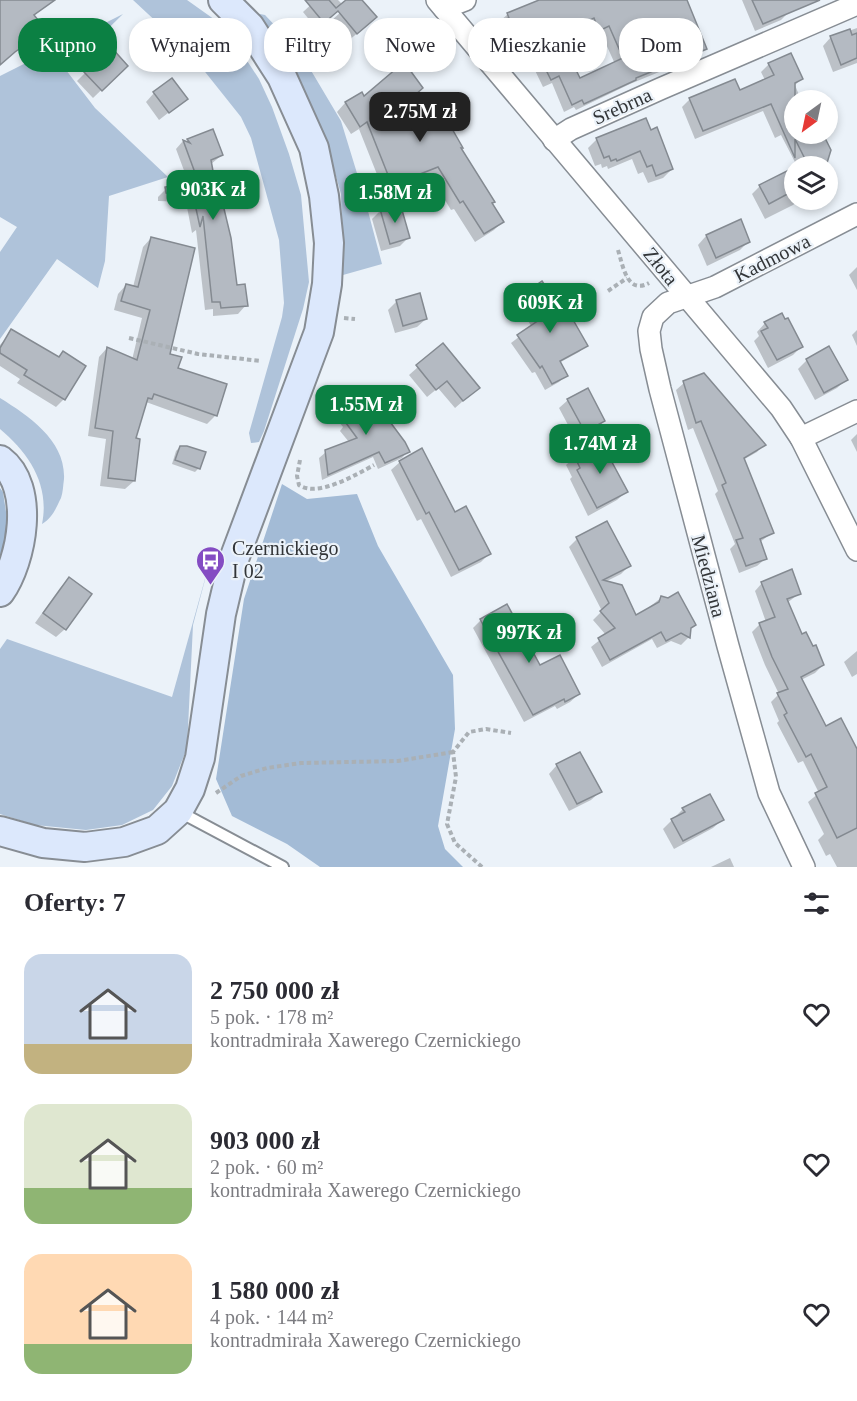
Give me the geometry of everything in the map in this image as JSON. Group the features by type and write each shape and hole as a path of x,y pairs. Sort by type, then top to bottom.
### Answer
{"street":[{"path":"0,831 43,843 86,847 124,842 187,816 200,758 221,614 234,559 319,332 327,284 329,243 324,196 314,148 282,77 250,27 223,0"},
{"path":"441,4 465,0"},
{"name":"Złota","path":"441,4 781,408 801,438 857,550"},
{"name":"Srebrna","path":"554,140 571,129 650,93 857,4"},
{"name":"Kadmowa","path":"686,296 702,293 715,287 857,214"},
{"name":"Miedziana","path":"686,296 668,303 653,317 649,331 651,349 728,646 770,793 804,867"},
{"path":"801,438 857,411"},
{"path":"0,460 16,482 23,513 21,543 9,580 0,592"}],"lane":[{"path":"187,816 283,867"}],"path":[{"path":"617,247 627,278 636,286 650,283"},
{"path":"608,291 627,278"},
{"path":"129,338 198,354 261,361"},
{"path":"302,450 297,476 302,488 340,483 374,465"},
{"path":"187,816 241,776 267,768 301,763 398,761 453,752 469,732 486,729 510,733"},
{"path":"453,752 456,777 447,824 455,843 482,867"}],"shaded area":[{"path":"133,0 187,0 212,18 152,18"},
{"path":"255,13 268,18 264,18 264,25"},
{"path":"18,67 18,72 68,72 95,108 168,177 109,196 105,261 98,288 57,259 0,339 0,252 17,227 0,217 0,76"},
{"path":"252,68 259,79 272,107 301,195 309,282 303,309 264,431 259,442 251,443 249,433 284,303 279,240 251,138 241,117 205,72 252,72"},
{"path":"297,72 312,72 341,121 382,264 343,275 341,194 324,134"},
{"path":"0,398 23,413 44,431 59,453 63,465 62,496 49,519 42,524 44,510 40,483 20,448 0,429"},
{"path":"282,484 307,499 357,494 378,546 453,675 455,729 438,826 445,849 463,867 320,867 287,844 232,816 216,779 244,599"},
{"path":"0,488 3,492 9,532 0,562"},
{"path":"210,561 193,625 187,748 172,786 153,810 122,825 86,830 35,825 0,814 0,649 7,639 172,697"}],"building":[{"path":"0,0 55,0 34,15 36,18 18,18 18,50 0,65"},
{"path":"305,0 329,0 336,8 346,0 362,0 377,17 364,18 364,28 357,34 352,28 352,18 344,18 338,11 330,18 320,18"},
{"path":"539,0 687,0 694,18 619,18 619,49 609,26 607,27 607,18 509,18 507,13"},
{"path":"752,0 820,0 763,24"},
{"path":"850,29 852,35 857,33 857,58 841,65 830,36"},
{"path":"703,39 707,49 703,51"},
{"path":"791,53 803,79 795,83 795,90 784,90 784,133 771,104 703,131 689,98 735,79 740,90 774,75 768,63"},
{"path":"117,54 128,66 102,91 84,72 117,72"},
{"path":"619,60 619,72 651,72 584,104 582,100 572,105 559,76 551,80 547,72 577,72 580,78 593,72 607,72 607,65"},
{"path":"392,72 411,72 423,88 415,95 438,125 447,120 463,148 461,148 495,202 492,203 504,222 484,234 463,201 460,203 438,167 392,185 367,122 360,127 345,102 362,92 364,96"},
{"path":"172,78 188,99 169,113 153,92"},
{"path":"646,118 651,130 657,127 673,169 656,176 652,165 647,167 640,151 617,161 616,159 611,161 609,156 604,158 596,138"},
{"path":"213,129 223,155 211,160 217,193 220,192 231,238 237,285 245,284 248,306 221,308 220,302 212,302 203,216 200,227 193,195 166,193 165,187 198,181 183,140 190,143 187,139"},
{"path":"789,144 795,144 794,156"},
{"path":"798,144 828,144 831,150 829,156 804,156"},
{"path":"784,172 784,196 769,204 759,185"},
{"path":"400,203 410,238 390,244 380,209"},
{"path":"741,219 750,242 716,258 706,235"},
{"path":"151,237 195,248 170,354 182,357 178,368 227,384 217,416 154,394 152,399 148,398 136,438 140,439 135,481 108,478 113,431 95,428 107,347 137,360 150,310 121,301 126,284 138,287"},
{"path":"542,281 564,314 568,311 588,346 560,361 568,376 552,384 542,366 540,368 517,335 539,320 522,295"},
{"path":"420,293 427,319 403,326 396,300"},
{"path":"782,313 785,319 788,318 803,347 777,360 761,331 768,328 764,322"},
{"path":"11,329 59,357 63,351 86,366 65,400 24,375 27,370 0,353 0,348"},
{"path":"443,343 480,388 463,401 447,381 436,390 416,365"},
{"path":"829,346 848,380 824,393 806,359"},
{"path":"704,373 766,445 744,458 774,533 760,539 767,559 746,566 736,540 743,538 722,485 726,483 701,421 696,423 683,381"},
{"path":"588,388 605,421 585,432 567,399"},
{"path":"367,391 410,452 385,463 379,452 328,475 325,450 357,438 346,423 349,420 341,410"},
{"path":"600,440 628,492 597,508 577,470 580,468 574,455"},
{"path":"180,446 206,452 200,469 175,460"},
{"path":"422,448 455,512 466,506 491,554 459,570 429,512 426,514 399,461"},
{"path":"607,521 631,566 603,580 622,585 636,615 659,602 661,596 668,598 678,592 696,625 691,628 690,638 681,633 666,641 661,632 610,660 598,638 615,628 600,611 609,603 576,537"},
{"path":"792,569 801,594 787,599 802,634 806,632 813,646 816,645 824,665 801,677 826,726 841,718 857,749 857,828 837,838 815,793 827,787 811,754 806,757 784,715 787,713 777,693 788,689 759,623 775,617 761,582"},
{"path":"69,577 92,594 66,630 43,613"},
{"path":"507,604 540,665 560,655 580,694 565,702 564,699 533,715 480,619"},
{"path":"580,752 602,792 577,804 556,764"},
{"path":"710,794 724,820 683,841 671,819 685,812 682,808"}],"place":[{"name":"Czernickiego I 02","path":"211,586"}]}
